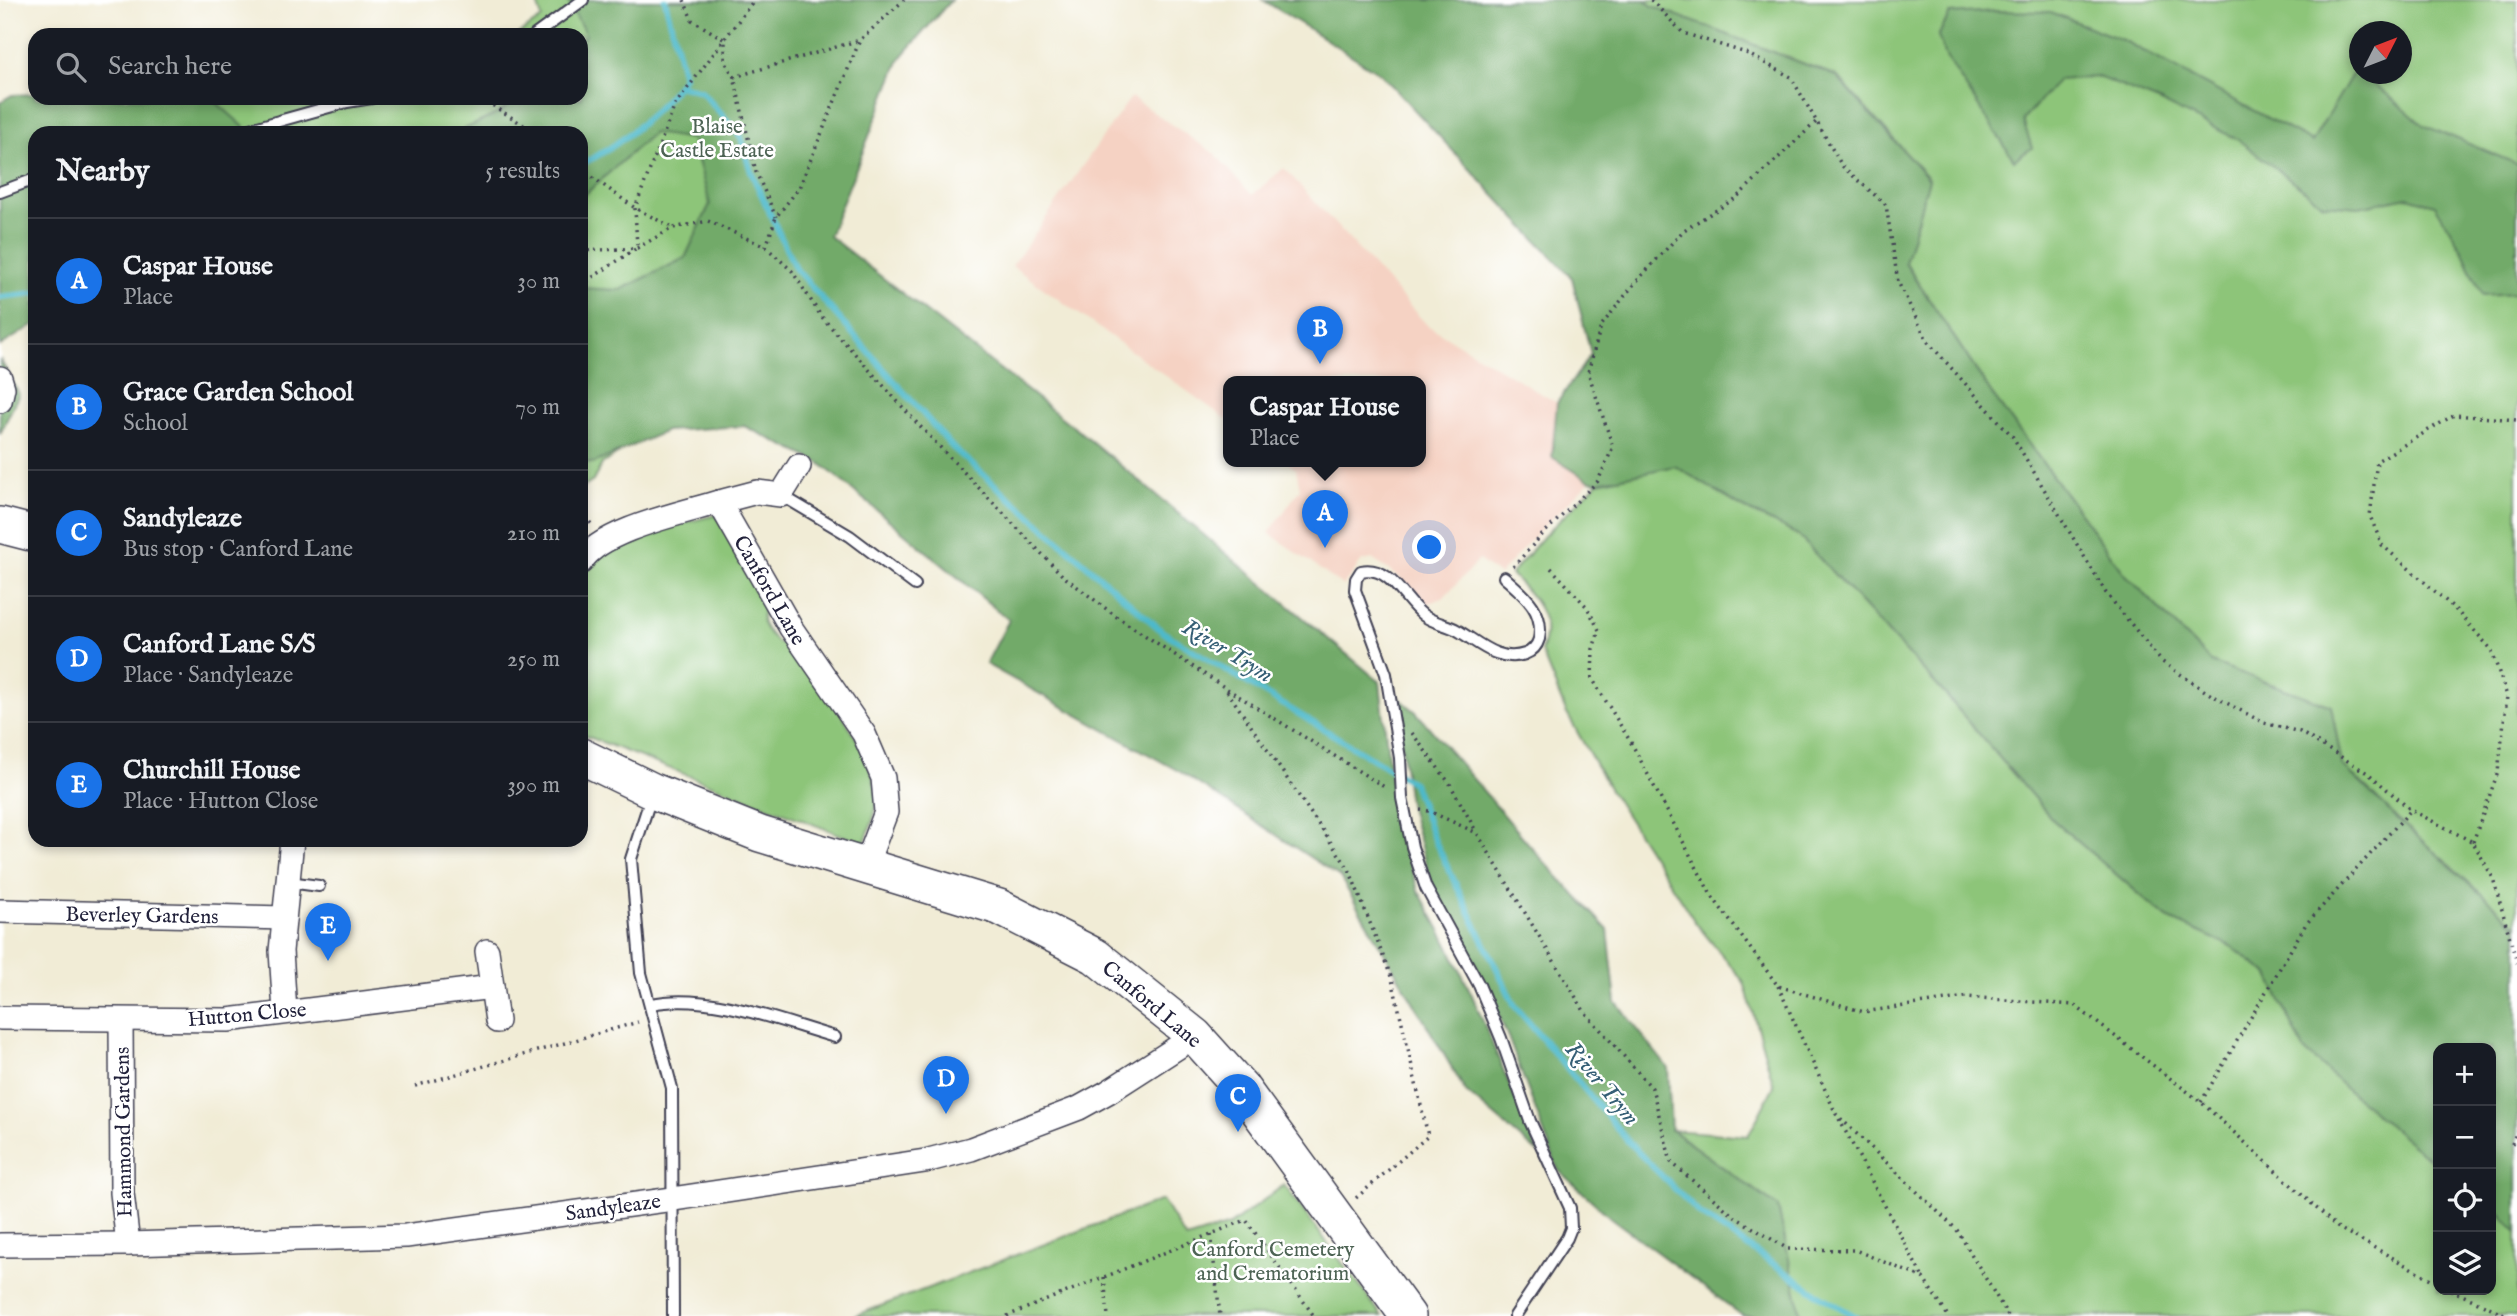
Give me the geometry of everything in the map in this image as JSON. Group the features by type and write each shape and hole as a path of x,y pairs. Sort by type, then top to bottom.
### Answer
{"main road":[{"path":"0,525 28,532"},
{"name":"Canford Lane","path":"588,759 653,790 760,834 999,907 1095,956 1195,1036 1241,1087 1408,1316"}],"street":[{"path":"0,378 3,388 0,401"},
{"path":"588,554 603,541 666,517 757,492 781,495 799,466"},
{"name":"Canford Lane","path":"719,502 790,628 864,734 883,778 886,812 866,866"},
{"path":"285,1012 281,951 292,847"},
{"name":"Beverley Gardens","path":"0,911 284,918"},
{"path":"487,951 497,1021"},
{"name":"Hutton Close","path":"0,1018 228,1020 492,987"},
{"name":"Hammond Gardens","path":"121,1020 122,1193 128,1244"},
{"name":"Sandyleaze","path":"0,1245 406,1236 925,1161 971,1149 1079,1108 1195,1036"}],"lane":[{"path":"544,28 583,0"},
{"path":"261,126 336,105"},
{"path":"0,192 28,182"},
{"path":"781,495 850,536 915,585"},
{"path":"1504,577 1530,600 1539,618 1539,641 1535,648 1511,656 1493,653 1456,629 1424,617 1394,583 1376,571 1361,571 1356,579 1355,590 1387,674 1400,758 1402,797 1412,847 1426,888 1479,985 1502,1038 1530,1121 1570,1208 1571,1228 1567,1238 1516,1316"},
{"path":"653,790 631,859 642,973 672,1088 673,1316"},
{"path":"289,882 319,886"},
{"path":"651,1004 671,1000 707,1003 835,1037"}],"path":[{"path":"684,0 692,20 725,40"},
{"path":"637,248 635,208 675,105 754,0"},
{"path":"766,247 776,217 800,188 860,40 904,0"},
{"path":"1651,0 1683,33 1746,52 1791,77 1842,166 1886,205 1898,282 1928,342 2013,437 2106,593 2161,661 2208,693 2264,723 2300,732 2369,775 2412,810 2473,842 2493,878 2517,963"},
{"path":"725,40 725,61 734,77 756,172 776,217"},
{"path":"734,77 860,40"},
{"path":"492,105 525,126"},
{"path":"1504,577 1542,535 1598,481 1613,447 1588,372 1601,326 1635,283 1684,230 1736,198 1817,121"},
{"path":"588,174 635,208 673,228"},
{"path":"588,280 673,228 708,221 766,247 792,271 821,316 916,422 1063,576 1117,617 1224,687 1402,797"},
{"path":"588,251 637,248"},
{"path":"2473,842 2498,772 2507,696 2491,649 2454,608 2382,545 2370,516 2377,461 2454,415 2517,420"},
{"path":"1551,568 1587,607 1599,630 1592,649 1592,678 1633,746 1711,895 1778,986 1836,1114 1923,1278 1948,1316"},
{"path":"1224,687 1349,869 1392,979 1428,1136 1336,1216"},
{"path":"1395,728 1413,733 1450,784 1584,1011 1652,1087 1671,1162 1735,1217 1788,1249 1856,1250 1923,1278"},
{"path":"2201,1102 2306,923 2412,810"},
{"path":"1429,811 1477,833"},
{"path":"1778,986 1864,1012 1966,997 2074,1005 2201,1102 2337,1227 2433,1280"},
{"path":"415,1086 540,1052 655,1016"},
{"path":"1836,1114 1957,1230 2008,1316"},
{"path":"2512,1144 2517,1130"},
{"path":"1007,1316 1246,1220 1314,1316"},
{"path":"1210,1235 1220,1316"},
{"path":"1104,1277 1108,1316"},
{"path":"2462,1295 2509,1316"}],"shaded area":[{"path":"1131,97 1215,154 1252,195 1284,168 1427,325 1557,403 1552,457 1590,481 1499,575 1479,560 1443,598 1423,605 1399,577 1372,559 1362,561 1343,586 1269,533 1300,489 1296,469 1293,467 1426,467 1426,376 1223,376 1223,417 1012,266"}],"green space":[{"name":"Blaise Castle Estate","path":"536,0 942,0 897,55 667,422 602,464 593,481 588,484 588,126 73,126 189,105 588,105 588,28 527,28 542,18"},
{"path":"567,0 951,0 900,59 829,236 1084,435 1380,682 1394,810 1418,890 1472,995 1538,1153 1466,1092 1340,877 1182,773 986,664 1009,620 820,463 744,426 666,431 594,463 588,463 588,288 620,290 685,258 710,204 692,139 653,133 588,192 588,126 471,126 501,112 508,105 588,105 588,28 582,28"},
{"path":"1263,0 1646,0 1652,6 1836,76 1929,179 1905,263 1991,393 2125,574 2211,662 2331,706 2342,765 2517,926 2517,1233 2496,1209 2496,1043 2433,1043 2433,1162 2304,1050 2269,975 2231,946 2167,918 2053,820 1945,694 1798,535 1742,507 1675,466 1598,482 1590,481 1552,457 1557,403 1591,354 1572,278 1381,74"},
{"path":"1646,0 2517,0 2517,926 2342,765 2331,706 2211,662 2125,574 1991,393 1905,262 1929,179 1837,76 1651,6"},
{"path":"1995,11 2051,12 2125,41 2312,142 2349,80 2349,84 2375,84 2423,125 2517,164 2517,293 2482,295 2462,250 2435,205 2408,197 2359,207 2323,204 2237,139 2161,102 2098,77 2058,80 2023,120 2032,148 2014,160 1946,57 1938,36 1950,14"},
{"path":"28,94 28,105 219,105 243,126 28,126 28,328 0,346 0,102 12,95"},
{"path":"0,359 19,394 0,434"},
{"path":"1675,466 1742,507 1798,535 1945,694 2053,820 2167,918 2231,946 2269,975 2304,1050 2433,1162 2433,1295 2496,1295 2496,1209 2517,1233 2517,1316 1801,1316 1778,1207 1671,1130 1748,1136 1774,1086 1744,982 1695,922 1610,790 1566,712 1541,651 1545,628 1540,608 1511,574 1598,482"},
{"path":"716,515 768,601 762,619 766,629 778,643 791,643 847,722 870,767 876,788 876,808 864,844 588,737 588,570 614,540"},
{"path":"1395,695 1416,712 1539,856 1608,930 1616,1002 1668,1068 1671,1130 1778,1207 1801,1316 1743,1316 1611,1218 1558,1170 1486,986 1432,886 1409,804"},
{"name":"Canford Cemetery and Crematorium","path":"1284,1185 1382,1316 854,1316 1162,1200 1186,1239 1230,1225"}],"waterway":[{"name":"River Trym","path":"588,161 638,127 663,103 684,77 665,0"},
{"name":"River Trym","path":"678,85 701,91 741,137 751,172 795,268 953,448 1163,632 1413,783 1433,837 1515,1006 1632,1146 1700,1214 1822,1297 1855,1316"},
{"name":"River Trym","path":"0,297 28,294"}],"place":[{"name":"Grace Garden School","path":"1320,364"},
{"name":"Caspar House","path":"1325,548"},
{"name":"Churchill House","path":"328,961"},
{"name":"Canford Lane S/S","path":"946,1114"},
{"name":"Sandyleaze","path":"1238,1132"}]}
